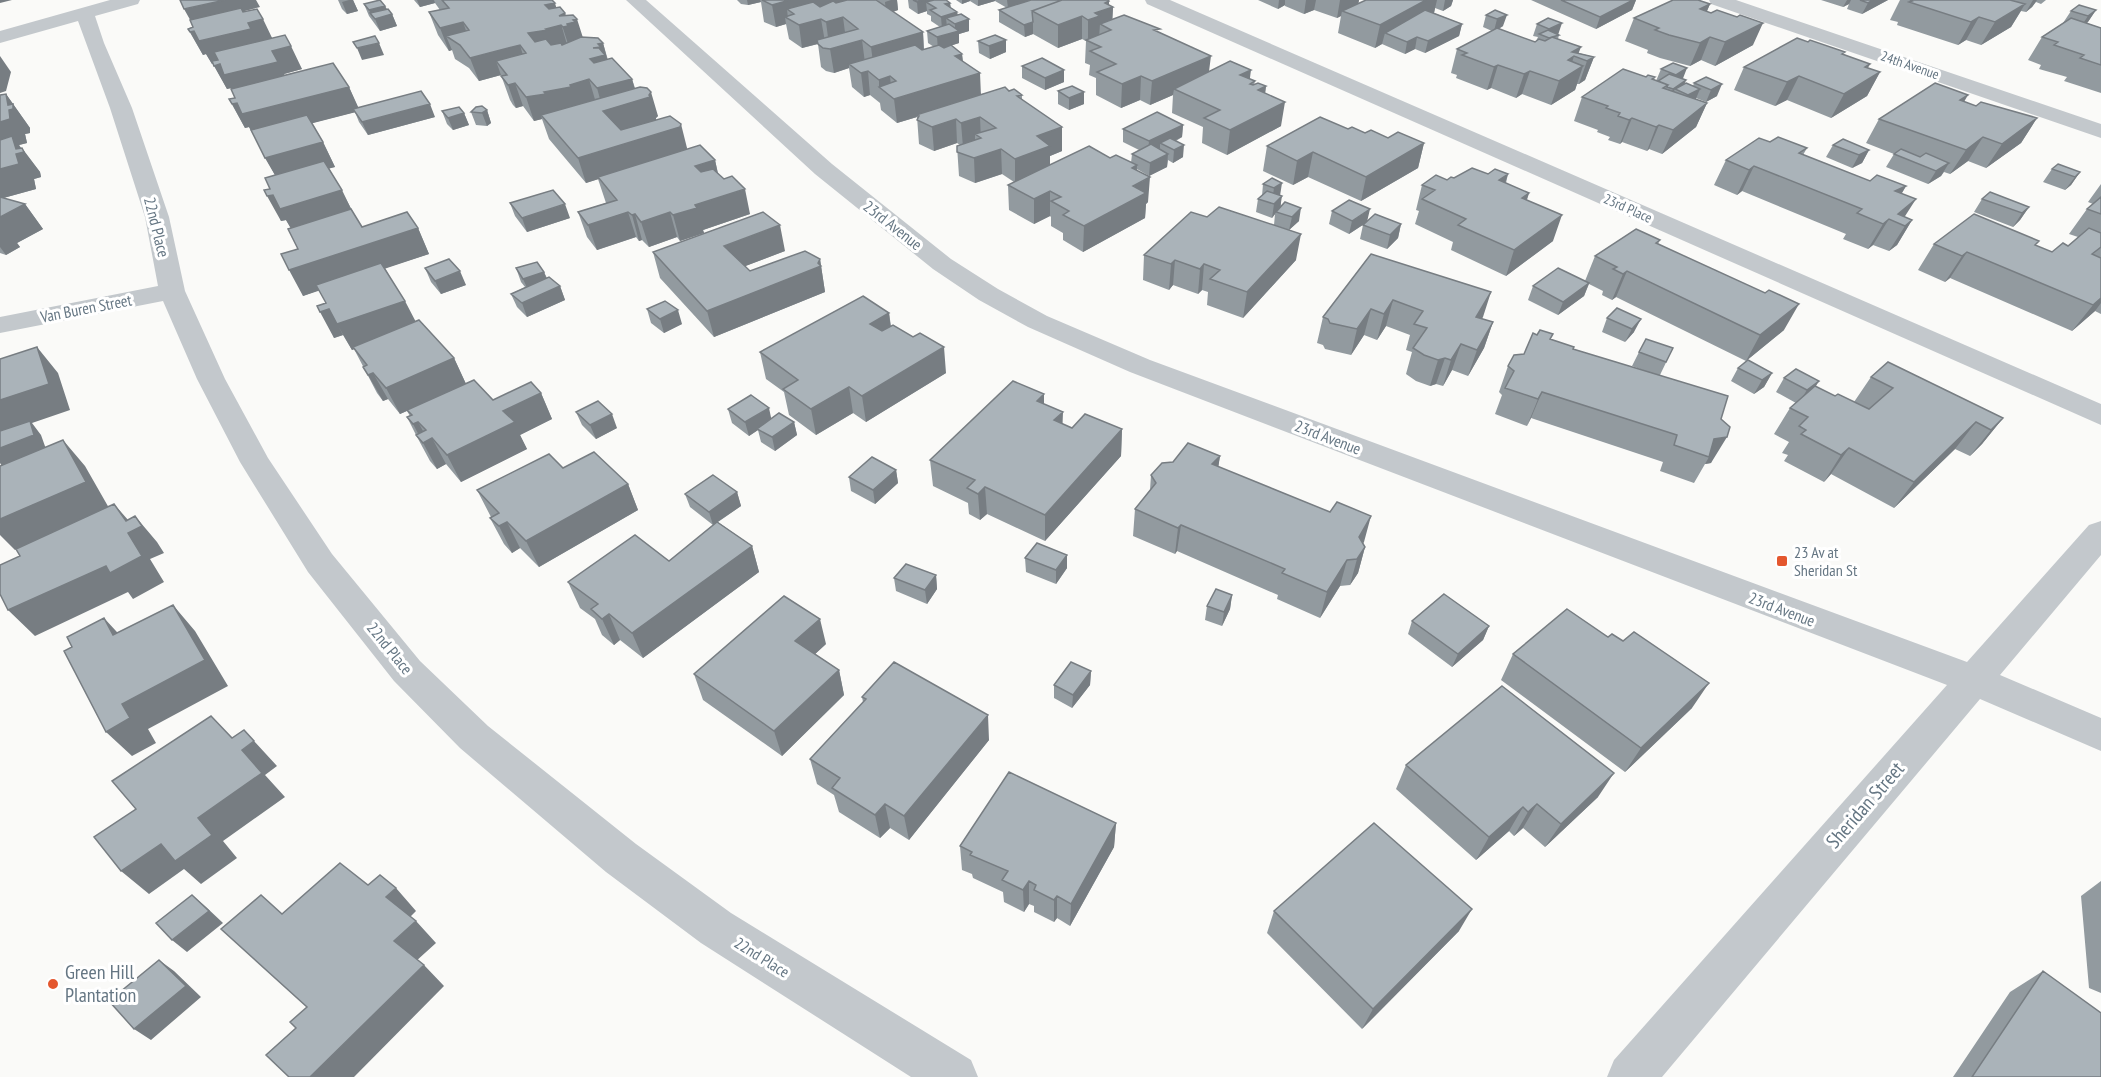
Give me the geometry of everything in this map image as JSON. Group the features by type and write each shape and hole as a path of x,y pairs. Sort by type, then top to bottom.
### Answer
{"street":[{"path":"0,37 131,0"},
{"name":"23rd Avenue","path":"635,0 843,186 943,265 1041,324 1130,362 1973,680 2101,735"},
{"name":"23rd Place","path":"1154,0 2101,415"},
{"name":"24th Avenue","path":"1718,0 2101,131"},
{"name":"22nd Place","path":"85,13 94,43 121,108 157,217 172,291 211,379 255,462 320,563 407,671 474,737 630,866 716,928 954,1077"},
{"name":"Van Buren Street","path":"0,325 172,291"},
{"name":"Sheridan Street","path":"1631,1077 2101,533"}],"building":[{"path":"180,0 225,0 184,9"},
{"path":"380,0 385,6 369,10 364,4"},
{"path":"442,0 552,0 555,3 545,5 549,9 560,7 565,13 559,16 573,15 577,19 567,24 568,26 561,25 528,33 535,42 546,39 551,45 561,43 562,45 581,37 598,38 603,43 598,44 601,47 593,48 599,48 605,55 590,59 594,63 612,58 632,79 597,88 589,79 570,85 571,87 526,97 515,83 508,85 501,76 507,75 496,61 526,53 520,45 470,58 460,45 446,36 469,30 463,22 440,28 429,12 449,8"},
{"path":"762,0 790,0 772,5"},
{"path":"847,0 876,0 923,32 871,47 862,40 830,49 823,48 817,40 858,29 843,17 826,22 821,19 799,25 785,17 794,14 787,9 813,2 820,7 833,1 836,3"},
{"path":"946,0 950,3 945,4 957,12 941,17 930,10 936,8 926,2"},
{"path":"1031,0 1062,0 1032,11 1033,22 1024,25 999,10"},
{"path":"1062,0 1108,0 1105,3 1113,7 1095,13 1100,16 1088,20 1082,16 1058,25 1032,11"},
{"path":"1366,0 1426,0 1380,25 1342,11"},
{"path":"1561,0 1633,0 1600,17"},
{"path":"1673,0 1698,0 1710,4 1700,9 1711,13 1717,10 1763,23 1725,42 1710,37 1700,43 1655,30 1659,28 1634,18"},
{"path":"1910,0 2010,0 2025,4 1995,22 1979,17 1971,22 1909,2 1912,1"},
{"path":"2079,5 2096,10 2088,16 2071,11"},
{"path":"241,8 243,12 257,9 263,19 248,23 251,29 199,41 194,31 190,32 188,29 193,27 190,20"},
{"path":"388,9 392,14 375,19 370,13"},
{"path":"1425,10 1462,24 1428,41 1417,37 1407,42 1385,33"},
{"path":"1495,10 1507,15 1497,19 1486,15"},
{"path":"961,14 969,19 955,24 946,18"},
{"path":"1124,15 1160,29 1154,30 1211,56 1152,81 1141,76 1122,84 1097,72 1116,64 1090,51 1101,47 1086,40 1111,30 1100,24"},
{"path":"1548,18 1562,23 1549,29 1537,24"},
{"path":"2071,18 2101,28 2101,65 2080,58 2084,55 2054,45 2058,42 2042,37"},
{"path":"949,24 959,31 937,37 927,31"},
{"path":"1497,28 1535,42 1539,39 1545,41 1552,37 1581,47 1572,52 1594,57 1587,61 1574,56 1568,60 1583,66 1559,81 1530,71 1524,74 1498,65 1494,67 1462,55 1467,53 1457,49"},
{"path":"1548,30 1559,35 1549,38 1539,34"},
{"path":"285,35 291,46 272,51 278,62 224,75 220,64 214,66 212,61 218,60 214,52"},
{"path":"995,35 1006,40 989,46 978,41"},
{"path":"375,36 379,43 357,48 353,42"},
{"path":"1797,38 1845,52 1842,54 1870,64 1865,67 1880,72 1844,94 1799,76 1787,82 1744,67"},
{"path":"915,45 922,50 939,45 944,48 951,45 962,54 955,56 980,73 894,99 879,87 896,81 890,76 879,80 868,71 861,73 849,64"},
{"path":"1042,58 1064,70 1045,78 1022,66"},
{"path":"1230,61 1251,70 1240,75 1255,81 1250,84 1258,83 1266,86 1258,90 1285,102 1230,130 1204,118 1220,110 1174,89"},
{"path":"333,63 349,87 242,114 237,103 232,104 229,99 235,98 231,89"},
{"path":"1673,63 1687,68 1676,75 1661,69"},
{"path":"1623,69 1646,77 1648,75 1655,77 1652,79 1668,85 1663,88 1707,103 1673,130 1659,125 1656,127 1632,118 1629,120 1618,116 1620,113 1606,108 1608,106 1582,97"},
{"path":"1669,74 1686,80 1673,89 1658,81"},
{"path":"1706,77 1722,84 1711,90 1694,83"},
{"path":"1686,83 1700,89 1688,95 1675,89"},
{"path":"1935,83 1968,95 1960,100 1976,106 1981,102 2037,118 2002,144 1983,137 1966,150 1879,119"},
{"path":"1072,86 1084,92 1069,98 1058,91"},
{"path":"640,87 647,88 651,92 650,97 603,111 621,130 670,116 681,124 680,127 578,158 541,115"},
{"path":"1005,87 1009,91 1014,89 1022,95 1017,96 1062,127 1037,136 1050,146 1015,159 1001,149 974,158 957,152 957,146 981,138 975,134 996,128 980,117 961,123 956,119 932,127 917,120 919,116 916,115"},
{"path":"421,91 430,104 362,122 353,109"},
{"path":"6,94 8,105 13,104 13,109 9,110 10,119 0,122 0,95"},
{"path":"482,106 487,110 482,113 471,112 476,107"},
{"path":"459,107 464,113 448,118 442,111"},
{"path":"1157,112 1183,125 1149,141 1123,129"},
{"path":"307,115 323,142 265,158 251,130"},
{"path":"1320,117 1348,129 1352,127 1365,133 1371,130 1388,138 1398,132 1424,143 1366,177 1313,152 1297,161 1267,146"},
{"path":"12,136 16,149 22,148 24,152 16,154 19,164 0,169 0,140"},
{"path":"1778,137 1807,148 1799,153 1870,181 1877,175 1906,186 1895,191 1916,199 1898,214 1912,220 1905,226 1889,219 1883,224 1857,213 1862,209 1754,166 1749,170 1726,160 1759,138 1770,142"},
{"path":"1170,138 1184,145 1174,150 1160,143"},
{"path":"1843,139 1869,150 1859,155 1833,145"},
{"path":"1151,144 1168,154 1150,163 1132,154"},
{"path":"700,145 715,160 695,166 701,172 713,169 724,179 732,176 745,189 695,205 697,208 673,215 670,212 641,222 635,214 628,212 588,225 578,212 617,200 598,177"},
{"path":"1089,146 1110,158 1116,155 1137,165 1132,168 1150,177 1133,186 1146,193 1084,226 1063,215 1069,211 1051,201 1061,197 1050,191 1034,199 1008,185"},
{"path":"1901,149 1920,157 1926,153 1949,163 1936,171 1894,154"},
{"path":"324,161 342,190 280,209 273,195 267,196 264,190 270,189 265,178"},
{"path":"2058,164 2080,172 2075,177 2052,169"},
{"path":"1472,168 1488,174 1495,169 1508,174 1499,180 1529,193 1522,198 1562,215 1514,250 1458,225 1466,219 1422,199 1435,190 1422,185 1436,175 1447,180"},
{"path":"1272,178 1282,183 1274,188 1263,184"},
{"path":"553,190 565,204 522,218 510,203"},
{"path":"1267,191 1282,196 1274,204 1258,199"},
{"path":"1990,192 2029,207 2022,213 1982,199"},
{"path":"0,197 25,204 0,217"},
{"path":"2101,197 2101,214 2087,209"},
{"path":"1349,200 1370,209 1352,221 1332,211"},
{"path":"1285,202 1301,208 1292,217 1276,212"},
{"path":"1219,207 1301,234 1247,292 1210,279 1220,270 1204,264 1200,269 1175,260 1171,264 1144,255 1191,212 1207,217"},
{"path":"351,209 362,227 407,212 418,228 289,270 281,254 298,249 288,229"},
{"path":"763,212 780,225 724,246 750,271 805,251 820,259 818,263 821,266 707,311 653,252"},
{"path":"1375,214 1401,224 1390,235 1363,225"},
{"path":"1974,214 2039,241 2035,245 2052,252 2063,243 2068,246 2089,228 2101,233 2101,247 2092,254 2101,258 2101,298 2093,305 1967,252 1962,256 1934,244"},
{"path":"1636,229 1660,240 1656,243 1765,293 1769,290 1799,304 1760,335 1627,271 1623,274 1613,269 1617,267 1595,256"},
{"path":"1371,254 1491,292 1476,317 1493,322 1477,350 1461,344 1451,360 1445,358 1438,360 1424,355 1413,348 1427,328 1414,324 1423,311 1393,300 1384,314 1371,309 1357,329 1330,323 1323,317"},
{"path":"449,259 460,271 435,281 425,268"},
{"path":"537,262 544,272 523,279 516,268"},
{"path":"381,263 405,301 337,324 329,309 320,312 317,306 326,303 316,285"},
{"path":"1558,268 1589,283 1563,302 1533,286"},
{"path":"549,277 560,286 522,303 511,294"},
{"path":"863,296 889,313 870,324 882,331 893,325 913,337 920,333 944,347 862,396 849,387 811,409 783,389 798,380 760,352"},
{"path":"665,301 678,310 660,319 647,309"},
{"path":"1617,308 1641,319 1632,329 1607,318"},
{"path":"419,320 454,358 386,388 373,373 368,375 363,367 367,365 353,347"},
{"path":"1540,330 1553,334 1550,339 1574,347 1573,349 1728,396 1721,419 1730,427 1727,437 1714,439 1709,457 1674,445 1677,435 1542,392 1538,399 1505,388 1514,371 1508,366 1514,355 1524,354 1533,333 1537,335"},
{"path":"1646,339 1673,348 1666,362 1639,352"},
{"path":"37,347 49,384 0,400 0,359"},
{"path":"1748,360 1772,373 1762,380 1738,368"},
{"path":"1888,362 2003,418 1991,430 1976,422 1914,482 1849,448 1841,455 1801,434 1806,430 1799,426 1808,417 1790,408 1815,386 1869,409 1893,388 1871,377"},
{"path":"1796,369 1819,381 1807,390 1784,378"},
{"path":"474,380 493,400 531,382 541,393 503,411 515,422 447,455 432,438 423,443 416,435 426,430 418,422 413,424 407,417 412,415 407,410"},
{"path":"1013,381 1044,394 1037,401 1063,412 1054,420 1072,428 1085,414 1122,429 1045,515 985,487 978,494 967,488 975,480 930,460"},
{"path":"751,395 769,408 745,422 728,409"},
{"path":"598,401 612,414 590,425 576,412"},
{"path":"779,413 794,422 772,437 757,429"},
{"path":"30,421 34,435 0,448 0,431"},
{"path":"63,440 86,482 0,519 0,466"},
{"path":"1188,443 1220,456 1212,464 1330,512 1337,502 1371,516 1359,537 1365,547 1357,559 1347,560 1327,592 1282,573 1285,569 1181,525 1178,528 1135,509 1156,483 1151,475 1162,463 1173,462"},
{"path":"594,452 628,484 526,541 507,522 499,526 490,518 499,513 477,490 549,454 563,468"},
{"path":"872,457 896,470 873,490 849,477"},
{"path":"713,475 737,492 709,512 685,494"},
{"path":"114,504 126,521 135,516 142,526 128,533 142,556 110,573 106,566 8,610 0,594 0,565 20,556 16,549"},
{"path":"717,522 752,546 632,633 609,614 602,619 591,609 598,604 568,582 635,535 669,561"},
{"path":"1037,543 1067,555 1056,570 1025,558"},
{"path":"906,564 936,575 925,590 894,578"},
{"path":"1216,589 1232,595 1224,612 1207,606"},
{"path":"1444,594 1489,626 1458,654 1412,621"},
{"path":"784,596 820,619 795,641 839,670 774,731 694,674"},
{"path":"173,605 205,660 122,704 130,718 106,732 64,651 72,647 67,637 104,618 113,635"},
{"path":"1567,609 1608,637 1612,634 1623,641 1634,632 1709,683 1641,748 1513,654"},
{"path":"894,662 988,715 904,816 885,804 875,815 832,788 840,778 810,759 866,699 862,697"},
{"path":"1071,662 1091,671 1073,695 1054,685"},
{"path":"1502,686 1614,773 1561,824 1537,804 1528,812 1523,807 1489,837 1406,765"},
{"path":"211,716 232,738 244,730 254,741 242,750 262,773 198,818 212,835 175,861 161,844 121,871 94,837 136,809 112,781"},
{"path":"1009,772 1116,823 1071,904 1057,896 1054,900 1034,890 1036,885 1029,881 1023,890 1002,880 1008,871 970,855 972,852 960,846"},
{"path":"1374,823 1472,909 1373,1009 1274,911"},
{"path":"340,863 368,885 380,875 396,888 386,897 416,921 394,941 424,965 310,1077 289,1077 266,1055 296,1028 290,1022 307,1007 221,929 261,895 282,914"},
{"path":"192,895 209,911 172,940 156,923"},
{"path":"159,960 186,986 134,1029 109,1001"},
{"path":"2043,971 2101,1013 2101,1077 1972,1077"}],"place":[{"name":"23 Av at Sheridan St","path":"1782,561"},
{"name":"Green Hill Plantation","path":"53,984"}]}
